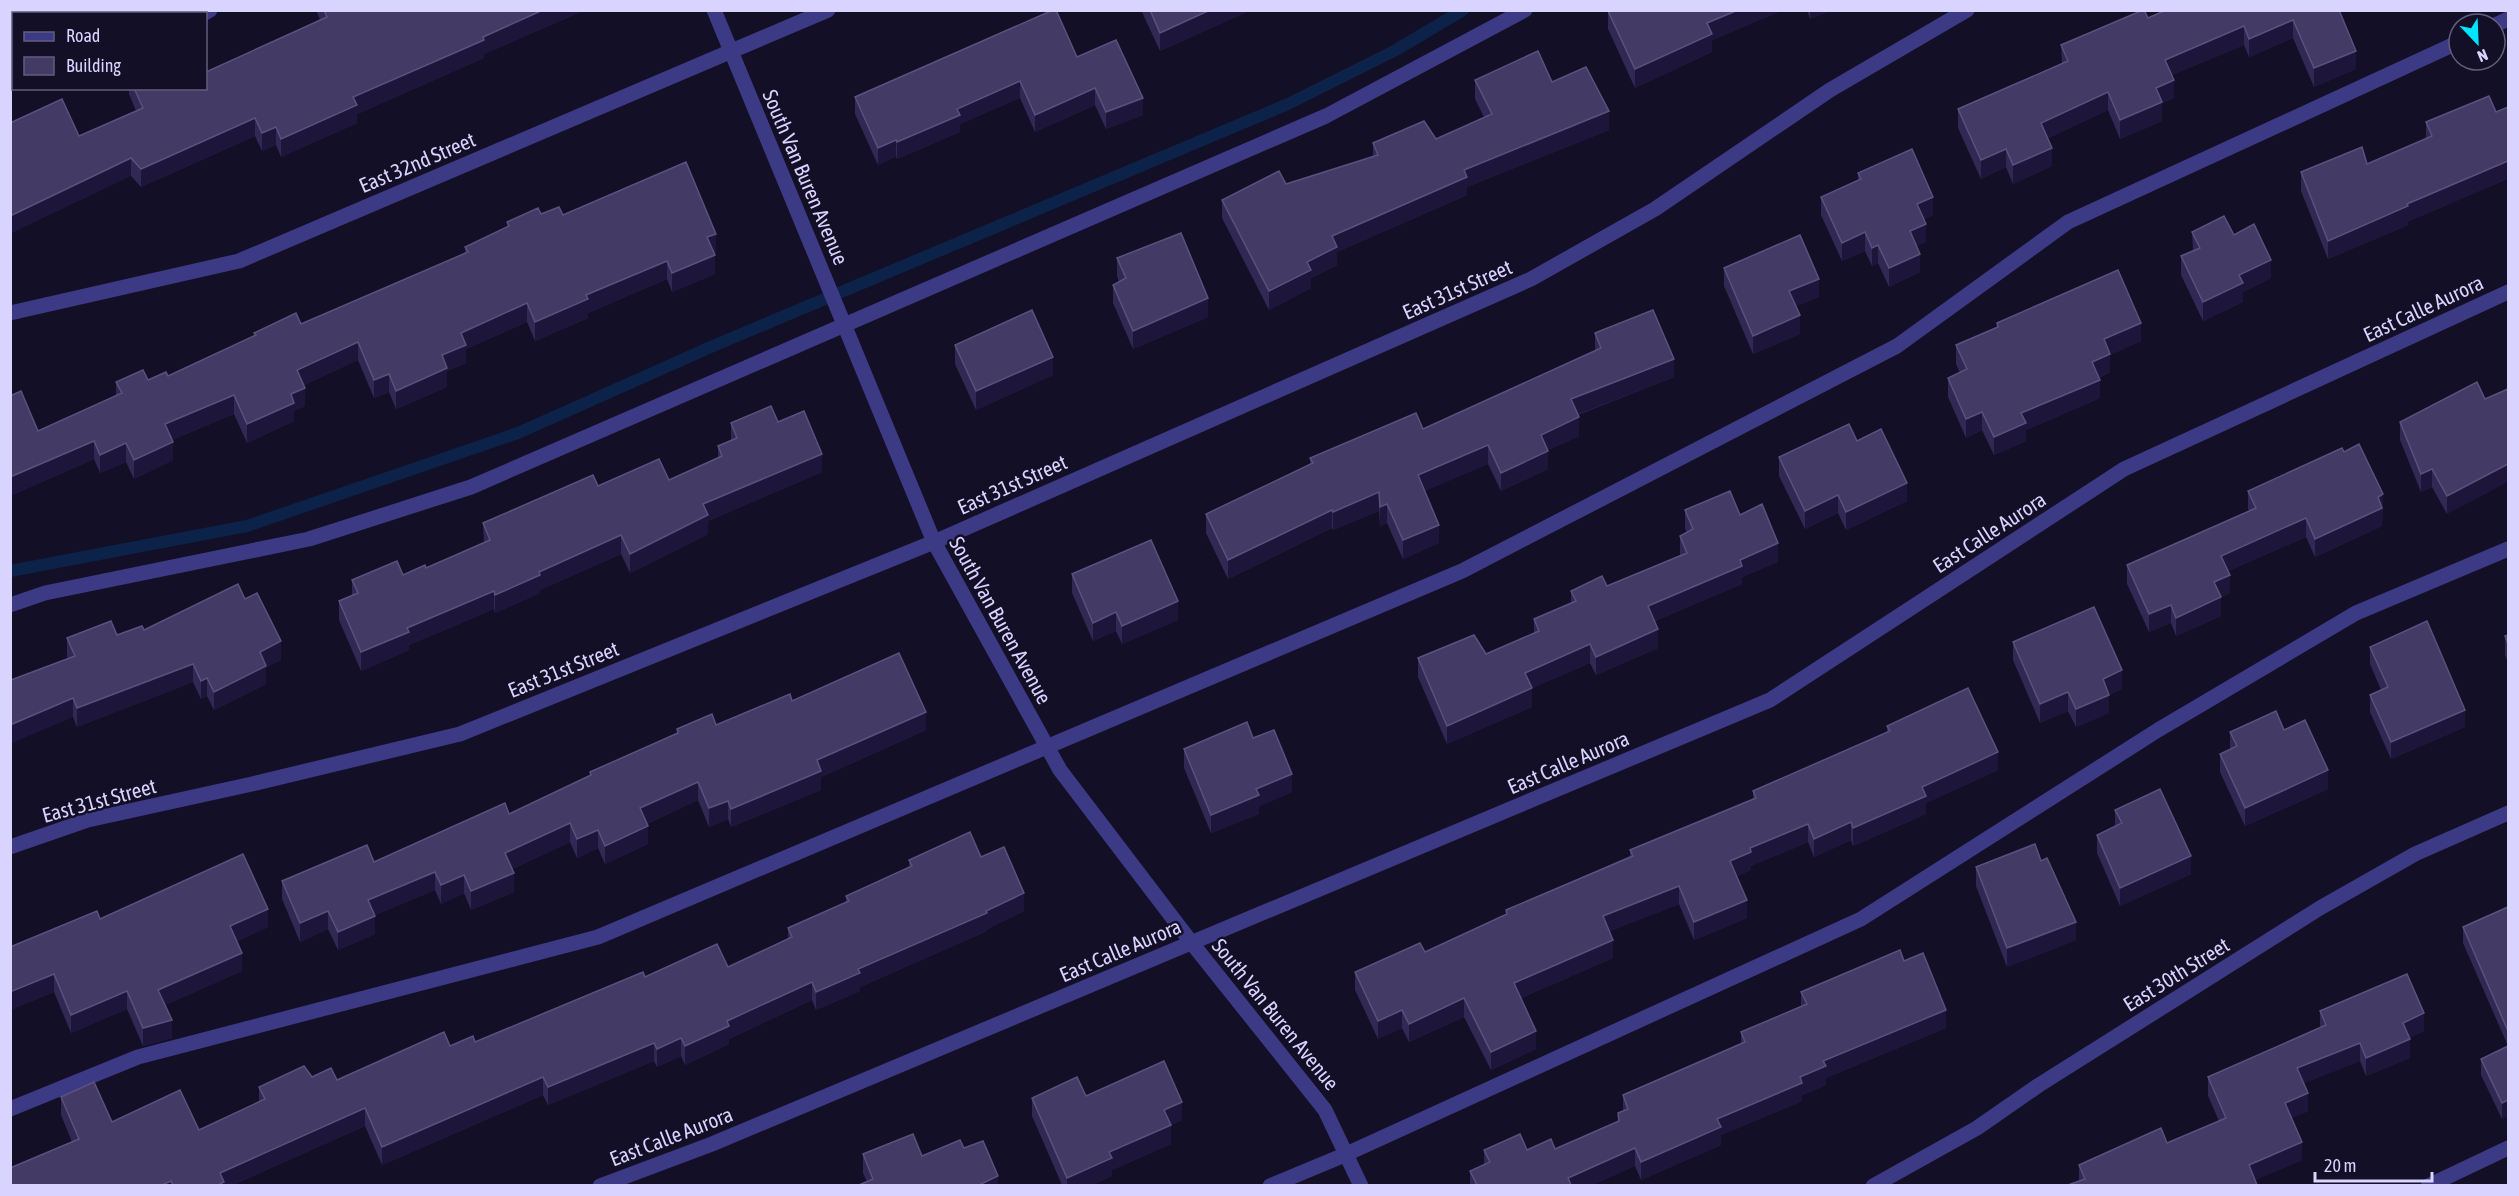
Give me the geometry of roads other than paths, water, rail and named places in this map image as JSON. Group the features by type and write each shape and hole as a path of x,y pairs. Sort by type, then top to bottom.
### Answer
{"street":[{"name":"South Van Buren Avenue","path":"714,10 934,542 1060,770 1191,942 1326,1110 1361,1185"},
{"name":"East 32nd Street","path":"10,313 239,261 828,10"},
{"path":"10,605 45,593 309,538 471,487 1326,116 1525,10"},
{"name":"East 31st Street","path":"10,848 88,820 252,784 460,734 934,542 1532,279 1655,209 1830,90 1967,10"},
{"path":"10,1110 138,1057 598,937 1462,571 1897,346 2068,222 2447,48"},
{"name":"East Calle Aurora","path":"600,1185 712,1144 1770,700 2124,469 2508,292"},
{"path":"1270,1185 1346,1153 1861,919 2158,730 2356,613 2508,549"},
{"name":"East 30th Street","path":"1873,1185 1977,1128 2039,1085 2320,908 2415,854 2508,813"},
{"path":"2428,1185 2508,1148"}],"waterway":[{"path":"10,571 247,526 518,433 713,346 1288,104 1396,50 1463,10"}]}
